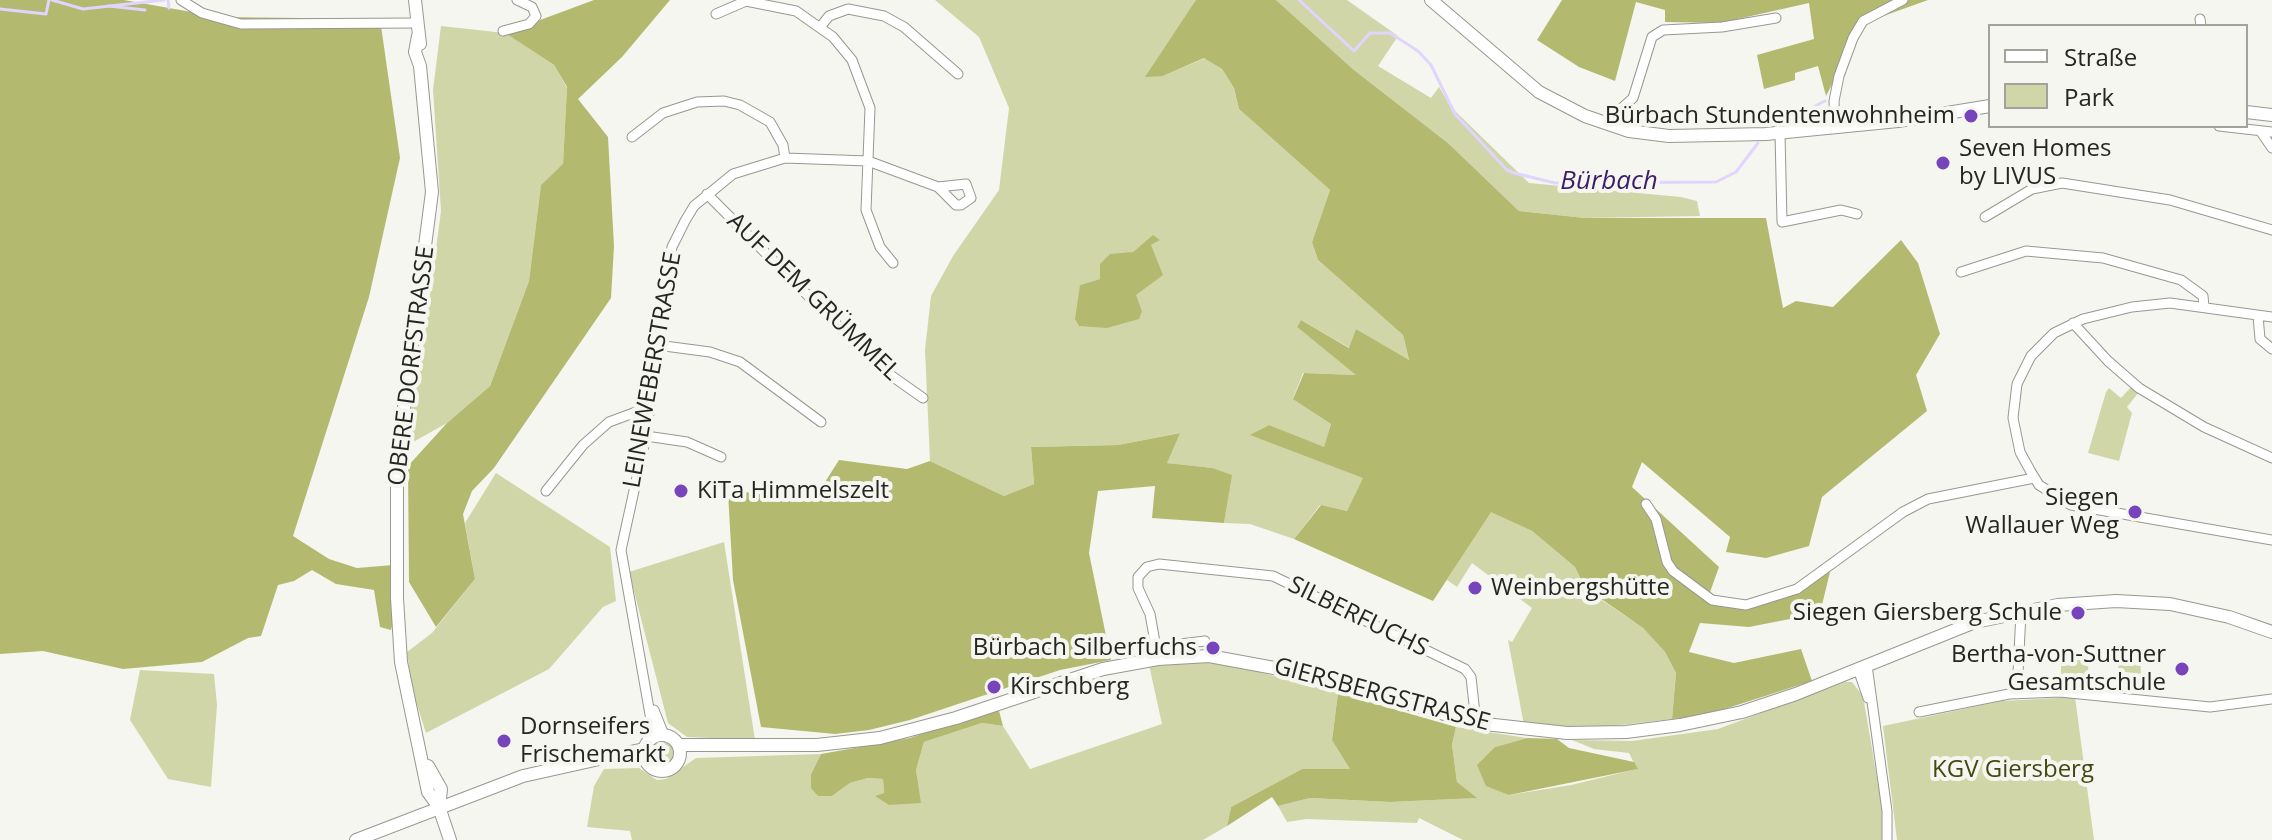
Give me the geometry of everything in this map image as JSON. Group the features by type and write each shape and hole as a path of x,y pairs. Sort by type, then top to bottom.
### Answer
{"street":[{"path":"181,0 202,13 241,24 417,30"},
{"name":"OBERE DORFSTRASSE","path":"415,0 422,51 420,66 432,206 399,439 395,510 401,662 424,759 441,789 439,807 450,840"},
{"name":"OBERE DORFSTRASSE","path":"417,30 422,0"},
{"path":"503,31 529,24 536,16 532,7 517,0"},
{"path":"1431,0 1539,92 1629,131 1669,136 1780,133 1988,106"},
{"path":"1835,128 1834,101 1839,76 1853,38 1865,20 1903,0"},
{"path":"716,14 746,1 796,11 821,26 852,60 867,96 871,123 866,210 880,247 893,263"},
{"path":"821,26 829,16 848,9 884,16 921,40 958,74"},
{"path":"1605,123 1633,98 1652,37 1663,30 1722,27 1776,18"},
{"path":"632,137 663,113 697,102 724,101 749,109 770,122 783,145 785,158"},
{"path":"2248,112 2272,115"},
{"path":"2233,128 2272,132"},
{"path":"2261,132 2272,148"},
{"path":"1780,133 1782,222 1841,210 1857,214"},
{"name":"LEINEWEBERSTRASSE","path":"659,736 622,573 621,550 646,436 672,247 694,206 707,194 733,174 785,158 868,161 938,187"},
{"path":"1985,217 2032,189 2062,183 2170,200 2272,230"},
{"name":"AUF DEM GRÜMMEL","path":"707,194 879,367 923,398"},
{"path":"1961,272 2026,251 2091,256 2140,266 2181,280 2203,296 2204,307"},
{"path":"2272,317 2170,303 2132,307 2073,323 2039,347 2017,384 2014,427 2020,452 2032,475 2056,498 2092,511 2228,530 2272,540"},
{"path":"2258,316 2260,339 2272,349"},
{"path":"2073,323 2108,361 2151,396 2204,427 2272,458"},
{"path":"657,345 710,352 740,362 821,422"},
{"path":"546,491 583,445 609,422 636,412 648,415"},
{"path":"646,436 687,442 721,457"},
{"path":"1646,504 1656,519 1667,562 1673,571 1712,600 1746,605 1797,589 1903,512 1928,499 2032,475"},
{"name":"SILBERFUCHS","path":"1158,659 1150,614 1138,588 1138,577 1147,567 1159,564 1273,576 1465,669 1471,677 1476,723"},
{"name":"GIERSBERGSTRASSE","path":"679,750 817,745 880,738 956,718 1084,674 1158,659 1209,656 1246,660 1476,723 1567,733 1671,727 1766,705 1928,641 1954,638 1989,619 2080,602 2155,603 2210,612 2272,632"},
{"path":"2017,694 2021,612"},
{"name":"GIERSBERGSTRASSE","path":"1158,659 1172,645 1205,641"},
{"path":"1862,667 1875,724 1887,811 1887,840"},
{"path":"1919,712 2017,694 2060,692 2210,707 2272,699"},
{"path":"356,840 523,776 597,759 645,755 659,736 679,750 675,766 665,771 653,769 645,755"}],"green space":[{"path":"0,0 124,0 220,17 380,19 400,158 369,297 293,536 329,559 357,568 393,565 396,608 391,630 380,627 374,590 336,584 312,570 294,581 278,585 261,636 248,638 202,662 123,669 43,651 0,654"},
{"path":"594,0 670,0 622,57 578,99 608,137 614,246 611,298 494,468 472,491 463,514 475,579 436,627 409,582 408,466 447,423 490,386 529,281 541,185 563,164 567,87 554,65 505,33"},
{"path":"935,0 1196,0 1163,76 1205,58 1222,69 1234,88 1239,109 1330,190 1312,242 1318,260 1403,335 1409,361 1356,329 1350,348 1301,320 1297,327 1357,375 1303,373 1293,398 1331,424 1324,448 1269,425 1251,435 1364,477 1347,511 1320,505 1294,539 1250,524 1224,523 1231,475 1213,468 1166,463 1179,433 1118,445 1031,447 1034,484 1004,496 930,461 925,350 931,296 953,256 999,190 1009,108 979,37","holes":["1153,236 1159,240 1151,245 1135,295 1142,311 1080,285 1100,279"]},
{"path":"1196,0 1276,0 1354,70 1448,143 1519,211 1585,218 1766,218 1783,308 1796,301 1833,307 1901,240 1918,263 1940,334 1916,375 1927,411 1822,497 1809,546 1766,558 1726,552 1730,537 1642,462 1632,487 1719,567 1709,595 1738,604 1830,572 1822,605 1795,618 1749,627 1700,623 1689,652 1734,663 1801,649 1812,681 1706,715 1672,719 1676,673 1665,652 1643,628 1584,587 1575,567 1532,531 1491,512 1433,601 1294,539 1321,505 1347,511 1363,478 1250,435 1269,425 1324,447 1331,424 1293,399 1304,373 1356,375 1297,327 1301,320 1349,348 1356,329 1409,360 1403,335 1318,260 1312,242 1330,190 1239,109 1234,88 1222,69 1204,58 1163,76 1145,77"},
{"path":"1276,0 1347,0 1398,36 1378,66 1431,98 1439,87 1451,107 1529,183 1681,197 1697,201 1700,216 1585,218 1519,211 1448,143 1354,70"},
{"path":"1562,0 1928,0 1864,23 1826,96 1818,66 1795,73 1795,80 1764,89 1757,55 1814,39 1809,3 1720,23 1665,22 1665,10 1636,2 1615,81 1579,67 1537,40"},
{"path":"441,26 505,33 554,65 567,88 563,165 541,185 529,281 490,386 447,423 415,441 403,438 422,356 441,211 433,90"},
{"path":"1153,235 1160,240 1151,245 1163,275 1136,295 1142,311 1139,319 1107,328 1079,326 1075,319 1080,285 1100,279 1100,264 1110,254 1133,252"},
{"path":"2132,386 2139,392 2127,407 2132,413 2119,461 2088,453 2106,392 2109,388 2121,398"},
{"path":"1180,433 1167,463 1213,468 1232,475 1224,523 1152,518 1155,486 1098,491 1089,553 1111,660 1060,670 910,720 869,730 835,734 761,727 733,580 728,493 820,490 839,460 907,469 930,461 1004,496 1034,484 1031,447 1118,445"},
{"path":"496,473 610,547 616,601 603,607 549,669 426,733 412,689 407,652 432,633 475,579 465,523"},
{"path":"1490,511 1532,531 1575,567 1584,588 1643,628 1665,652 1676,673 1672,719 1587,729 1524,725 1508,640 1512,642 1532,608 1472,563 1457,587 1447,580"},
{"path":"724,542 755,740 687,737 668,723 629,572"},
{"path":"2120,647 2140,649 2141,674 2118,671"},
{"path":"2061,657 2089,657 2087,685 2061,679"},
{"path":"1218,661 1338,693 1332,739 1351,770 1302,769 1231,807 1227,826 1203,840 632,840 630,831 587,827 594,786 604,769 639,768 657,780 666,779 696,758 821,754 811,774 811,788 832,796 850,783 868,778 883,779 884,793 877,796 920,803 916,770 924,742 982,723 1003,726 1030,769 1162,724 1149,665"},
{"path":"140,670 214,674 217,705 211,787 168,779 130,720"},
{"path":"1852,682 1863,696 1883,813 1882,840 1463,840 1419,818 1417,823 1306,819 1287,822 1278,806 1310,798 1390,802 1475,798 1457,782 1452,745 1456,727 1527,738 1495,747 1509,795 1571,785 1637,769 1629,753 1594,749 1572,740 1632,741 1718,729"},
{"path":"1338,693 1456,727 1452,745 1457,782 1477,798 1390,802 1310,798 1278,806 1272,797 1227,826 1231,807 1302,769 1350,769 1332,740"},
{"name":"KGV Giersberg","path":"2075,697 2094,840 1897,840 1883,726 2002,701"},
{"path":"998,707 1003,726 982,723 924,742 916,770 921,803 889,805 875,796 884,793 883,779 868,778 850,783 832,796 818,796 811,788 811,774 821,754 910,738"},
{"path":"1527,738 1557,739 1569,748 1634,762 1638,769 1509,795 1486,786 1477,765 1495,747"},
{"path":"662,741 670,745 674,753 670,761 662,765 654,761 650,753 654,745"}],"waterway":[{"name":"Bürbach","path":"0,9 46,14 49,0"},
{"name":"Bürbach","path":"52,0 83,9 164,0"},
{"path":"168,0 169,8"},
{"name":"Bürbach","path":"1299,0 1354,51 1370,33 1390,33 1418,51 1431,65 1455,114 1507,170 1514,173 1555,183 1716,182 1736,172 1758,143"},
{"name":"Bürbach","path":"109,6 145,10"},
{"name":"Bürbach","path":"1815,106 1825,101"}],"place":[{"name":"Bürbach Stundentenwohnheim","path":"1971,116"},
{"name":"Seven Homes by LIVUS","path":"1943,163"},
{"name":"KiTa Himmelszelt","path":"681,491"},
{"name":"Siegen Wallauer Weg","path":"2135,512"},
{"name":"Weinbergshütte","path":"1475,588"},
{"name":"Siegen Giersberg Schule","path":"2078,613"},
{"name":"Bürbach Silberfuchs","path":"1213,648"},
{"name":"Bertha-von-Suttner Gesamtschule","path":"2182,669"},
{"name":"Kirschberg","path":"994,687"},
{"name":"Dornseifers Frischemarkt","path":"504,741"}]}
